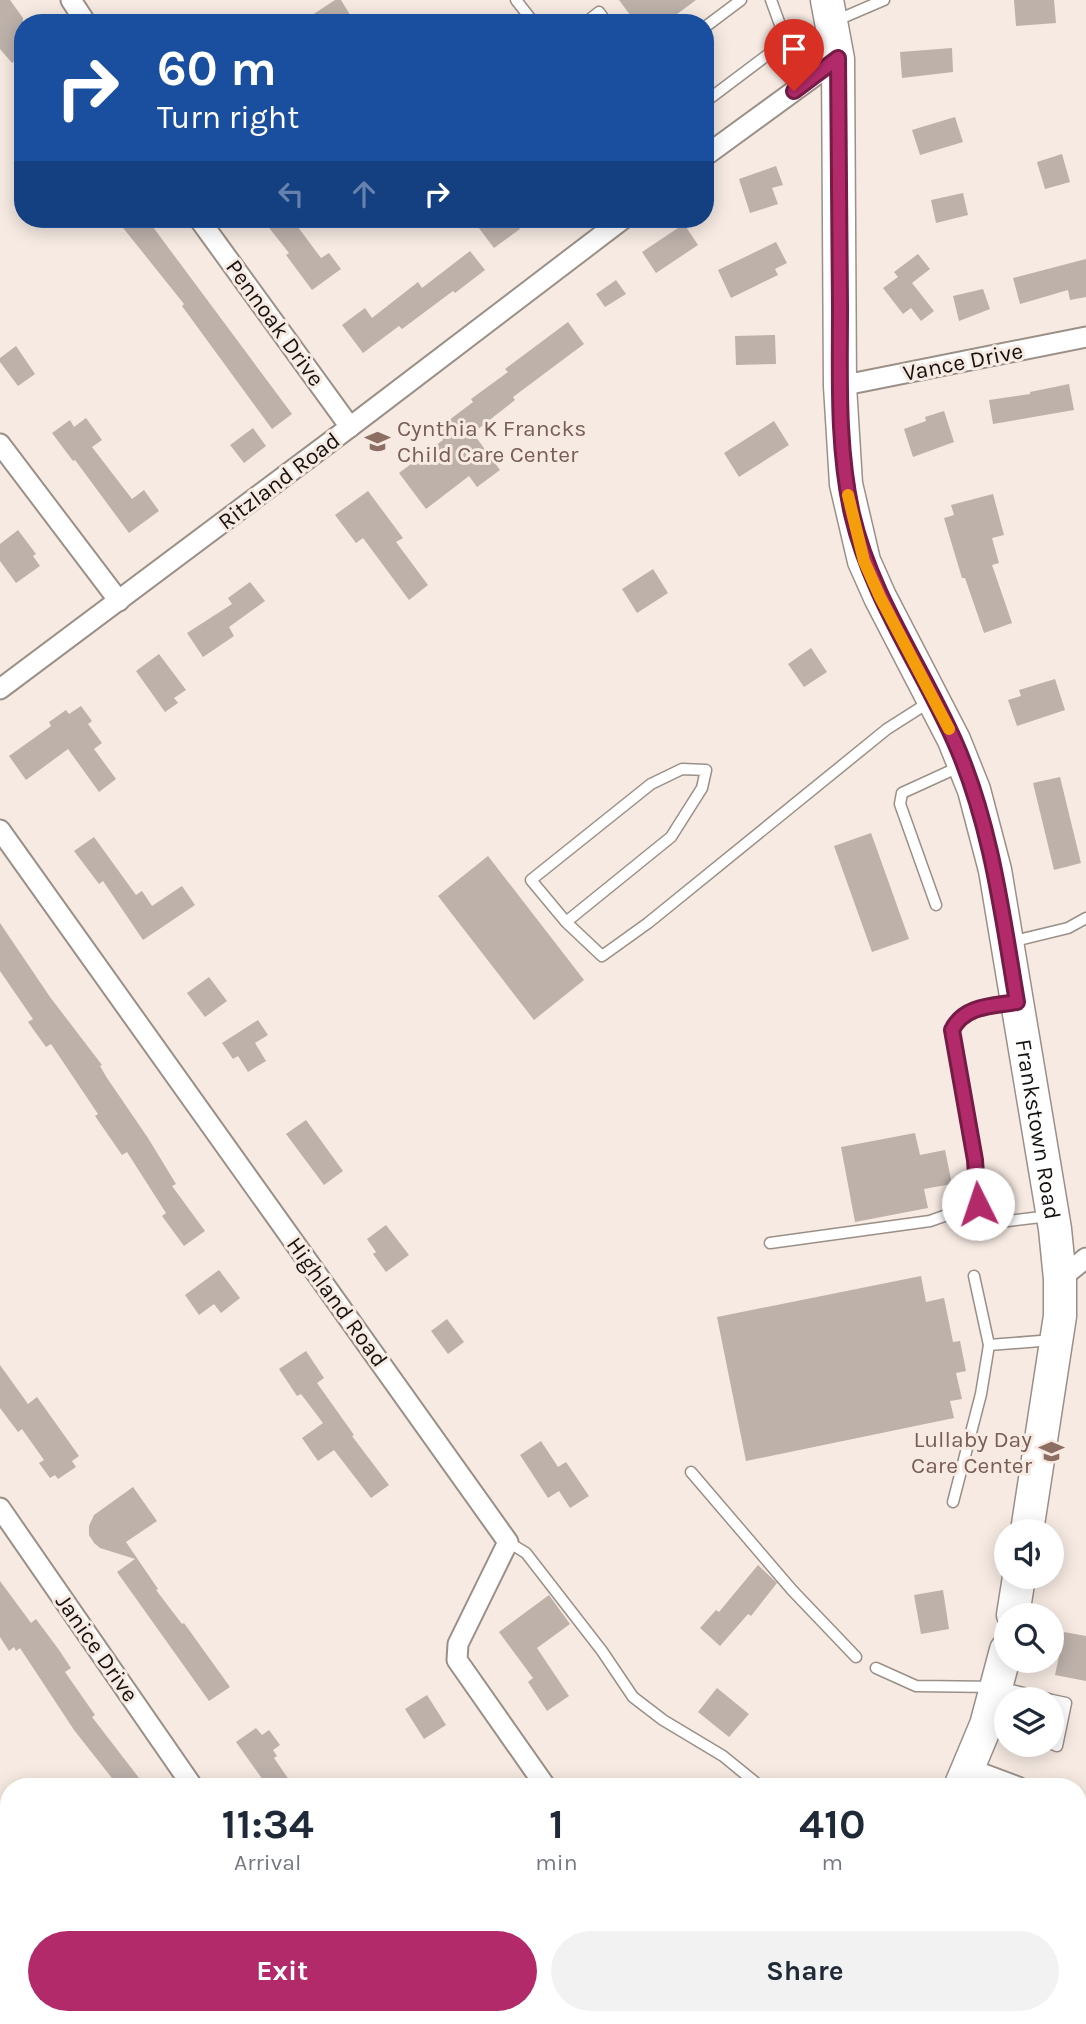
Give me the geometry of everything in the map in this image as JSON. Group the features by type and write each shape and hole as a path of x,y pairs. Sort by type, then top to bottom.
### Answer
{"main road":[{"name":"Frankstown Road","path":"829,11 838,58 840,386 846,484 864,561 934,699 974,790 989,845 1053,1216 1060,1279 1057,1340 1029,1519"},
{"path":"998,1687 1001,1673"},
{"path":"965,1778 990,1731 994,1709"}],"street":[{"path":"714,149 838,58"},
{"name":"Pennoak Drive","path":"206,228 350,428"},
{"name":"Ritzland Road","path":"0,689 350,428 610,228"},
{"name":"Vance Drive","path":"840,386 1086,337"},
{"path":"0,444 119,601"},
{"name":"Highland Road","path":"0,830 508,1542"},
{"path":"1060,1279 1086,1258"},
{"name":"Janice Drive","path":"0,1508 187,1778"},
{"path":"508,1542 458,1644 457,1660 541,1778"}],"lane":[{"path":"516,0 527,14"},
{"path":"714,20 741,0"},
{"path":"714,95 786,41 771,0"},
{"path":"829,11 884,0"},
{"path":"566,922 671,837 702,788 706,770 682,769 651,784 531,880 566,922 602,956 648,923 887,729 934,699"},
{"path":"936,905 900,804 902,793 964,765"},
{"path":"1007,943 1068,928 1086,918"},
{"path":"1017,1002 971,1010 957,1019 952,1030 975,1160 978,1204 989,1218 1008,1221 1053,1216"},
{"path":"771,1242 930,1221 978,1204"},
{"path":"953,1502 981,1394 989,1345 974,1276"},
{"path":"989,1345 1057,1340"},
{"path":"691,1472 792,1590 856,1657"},
{"path":"508,1542 526,1553 602,1651 633,1697 663,1720 723,1756 750,1778"},
{"path":"876,1668 916,1686 998,1687"}],"building":[{"path":"0,0 10,0 20,14 14,14 14,61 12,63 0,49"},
{"path":"335,0 341,0 350,14 314,14"},
{"path":"619,0 696,0 677,14 629,14"},
{"path":"1014,0 1054,0 1056,23 1016,26"},
{"path":"952,48 953,72 902,78 900,52"},
{"path":"955,117 963,142 920,155 912,130"},
{"path":"1062,154 1070,182 1045,189 1037,162"},
{"path":"776,166 783,185 772,188 778,204 750,213 739,179"},
{"path":"963,193 968,215 936,223 931,200"},
{"path":"123,228 154,228 292,414 272,429 182,306 184,304"},
{"path":"269,228 299,228 321,258 329,253 341,269 312,290 286,255 289,253"},
{"path":"479,228 520,229 494,248"},
{"path":"678,228 687,228 698,245 656,273 642,252"},
{"path":"776,242 787,263 775,269 778,275 731,298 718,270"},
{"path":"470,251 485,270 455,293 453,291 402,329 399,326 363,353 342,325 365,308 372,318 418,282 422,288"},
{"path":"918,254 930,269 912,283 934,311 921,321 911,308 903,314 883,288 898,277 894,272"},
{"path":"1086,259 1086,297 1070,300 1068,290 1020,304 1013,278"},
{"path":"616,280 626,294 605,307 596,294"},
{"path":"983,289 990,309 959,321 953,296"},
{"path":"568,322 584,344 513,397 515,400 473,433 500,470 477,487 469,476 426,509 399,473 443,440 436,430 473,402 471,399 508,372 505,369"},
{"path":"775,335 776,364 736,365 735,336"},
{"path":"16,346 35,374 18,386 0,362 0,358"},
{"path":"1069,384 1074,410 993,424 989,400 1030,394"},
{"path":"944,411 954,442 913,457 904,429 926,421 925,417"},
{"path":"86,418 102,440 92,447 132,499 144,490 159,511 129,533 52,433 70,420 74,427"},
{"path":"774,421 789,445 739,477 724,453"},
{"path":"253,428 266,446 244,463 230,445"},
{"path":"368,491 403,538 396,542 428,585 409,600 363,538 356,543 335,515"},
{"path":"993,494 1004,535 992,538 999,563 992,565 1012,623 984,633 965,578 962,578 944,518 954,515 951,505"},
{"path":"18,530 36,554 33,556 40,566 16,583 0,561 0,544"},
{"path":"653,569 668,593 637,613 622,589"},
{"path":"250,582 265,601 229,627 234,636 203,657 187,633 232,604 228,598"},
{"path":"811,648 827,672 804,687 788,664"},
{"path":"159,654 186,690 174,698 178,703 165,712 136,671"},
{"path":"1055,679 1065,710 1017,726 1008,700 1021,696 1019,690"},
{"path":"81,706 92,721 88,724 102,743 94,749 116,779 99,792 68,749 26,780 9,756 51,726 49,722 66,710 69,714"},
{"path":"1060,777 1081,863 1054,870 1033,783"},
{"path":"871,833 909,939 872,952 834,846"},
{"path":"94,837 136,895 142,891 152,906 182,886 195,905 143,940 103,881 99,884 74,851"},
{"path":"488,856 584,980 534,1020 438,896"},
{"path":"0,923 50,997 102,1065 100,1066 107,1078 176,1184 172,1186 205,1231 184,1246 162,1216 166,1213 127,1152 122,1155 51,1044 46,1047 28,1022 33,1019 0,971"},
{"path":"209,977 227,1001 205,1017 187,993"},
{"path":"258,1020 268,1035 255,1043 266,1061 248,1072 238,1056 233,1059 222,1043"},
{"path":"306,1120 343,1171 324,1185 286,1134"},
{"path":"915,1133 920,1155 945,1150 952,1184 924,1189 928,1208 855,1222 841,1147"},
{"path":"386,1225 409,1255 386,1272 373,1254 376,1252 367,1239"},
{"path":"219,1270 240,1298 221,1313 214,1304 199,1315 185,1295"},
{"path":"921,1276 926,1302 944,1298 953,1342 960,1341 966,1371 956,1373 962,1399 950,1401 954,1418 746,1461 717,1317"},
{"path":"447,1319 464,1342 448,1354 431,1331"},
{"path":"306,1351 324,1378 317,1383 389,1485 371,1498 334,1450 318,1461 302,1438 323,1423 301,1394 297,1396 279,1369"},
{"path":"0,1365 28,1404 37,1397 79,1456 72,1461 76,1467 58,1479 55,1475 50,1478 39,1463 44,1460 22,1429 18,1432 0,1408"},
{"path":"541,1441 558,1467 566,1462 589,1496 570,1508 559,1491 548,1498 520,1455"},
{"path":"133,1487 157,1521 126,1542 158,1589 156,1590 182,1624 184,1623 230,1687 209,1701 117,1572 135,1559 100,1548 89,1535 89,1526 94,1515"},
{"path":"758,1565 777,1583 751,1616 748,1614 720,1646 700,1628 716,1610 719,1612"},
{"path":"0,1581 31,1623 36,1619 59,1650 71,1668 65,1672 95,1715 92,1717 139,1778 112,1778 74,1730 20,1648 16,1651 14,1647 9,1651 0,1637"},
{"path":"943,1590 949,1629 921,1634 914,1595"},
{"path":"549,1595 570,1624 537,1648 569,1696 547,1711 528,1682 533,1678 499,1632"},
{"path":"1064,1632 1086,1636 1086,1681 1055,1675 1064,1673"},
{"path":"717,1688 749,1714 729,1737 698,1712"},
{"path":"427,1695 446,1725 424,1739 405,1709"},
{"path":"256,1728 262,1735 269,1730 280,1745 273,1750 277,1756 274,1758 288,1778 262,1778 236,1742"}],"slow traffic":[{"path":"848,495 864,561 949,729"}],"place":[{"name":"Cynthia K Francks Child Care Center","path":"377,441"},
{"name":"Lullaby Day Care Center","path":"1052,1452"}],"route":[{"path":"794,91 838,58 840,386 846,484 864,561 954,740 974,790 995,870 1017,1002 971,1010 957,1019 952,1030 975,1160 978,1204"}]}
